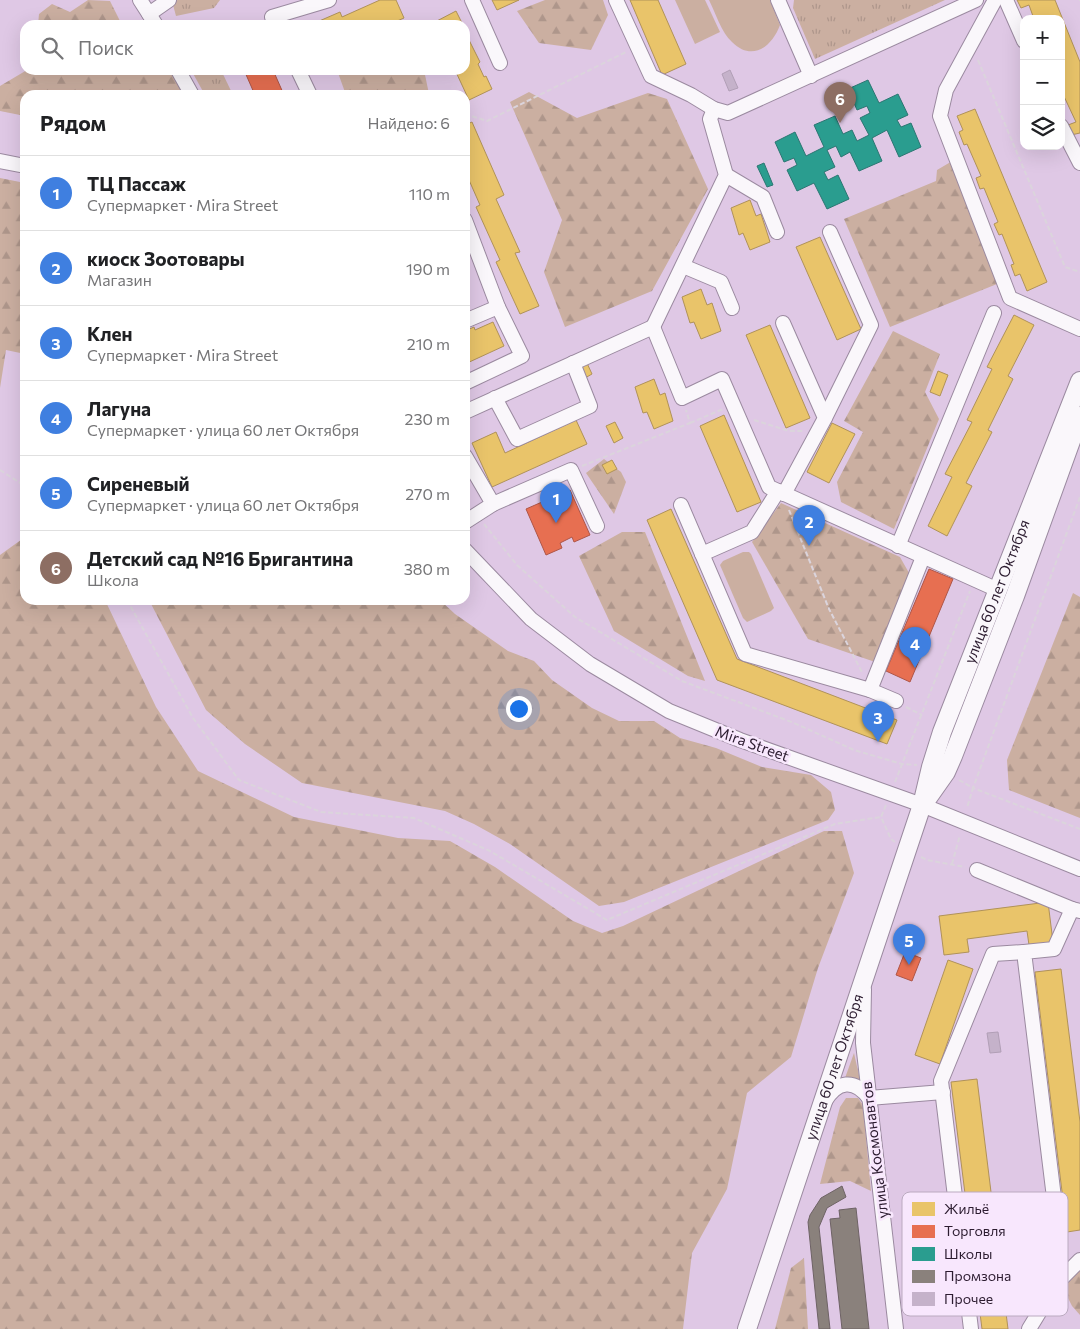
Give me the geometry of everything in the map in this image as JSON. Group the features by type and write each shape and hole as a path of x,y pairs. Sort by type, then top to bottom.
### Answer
{"main road":[{"name":"улица 60 лет Октября","path":"938,769 998,590 1080,381"},
{"name":"улица 60 лет Октября","path":"747,1329 841,1042 922,805 1015,596 1078,425"},
{"path":"998,590 1015,596"}],"street":[{"path":"140,0 152,13 170,0"},
{"path":"274,20 272,17 329,0"},
{"path":"472,0 500,63"},
{"path":"616,0 651,76 691,95 714,109 728,113 976,0"},
{"path":"995,0 946,90 940,116 1010,298 1080,329"},
{"path":"1006,0 1020,32"},
{"path":"781,1 811,76"},
{"path":"181,75 189,90"},
{"path":"300,75 308,90"},
{"path":"470,410 653,327 726,175 710,119 714,109"},
{"path":"1065,134 1080,164"},
{"path":"0,161 20,165"},
{"path":"726,175 763,197 777,232"},
{"path":"702,554 752,532 781,492 821,424 871,325 830,232"},
{"path":"470,233 498,307 522,356 470,381"},
{"path":"682,266 721,282 732,308"},
{"path":"470,319 498,307"},
{"path":"898,546 994,313"},
{"path":"783,323 821,424"},
{"path":"653,327 682,398 722,379 769,487 998,590"},
{"path":"495,398 517,439 590,406 573,363"},
{"path":"470,465 493,504"},
{"path":"471,518 493,504 571,470 597,526"},
{"path":"681,505 745,654 870,690 896,701"},
{"name":"Mira Street","path":"470,555 531,619 590,664 669,711 740,740 922,805 1080,869"},
{"path":"870,690 924,557"},
{"path":"955,1192 941,1081 993,954 1054,949 1076,910 977,870"},
{"path":"1024,952 1053,1192"},
{"name":"улица Космонавтов","path":"865,972 863,1043 896,1329"},
{"path":"841,1042 848,1034 856,1032 863,1043"},
{"path":"820,1108 832,1090 842,1085 854,1084 863,1089 869,1098 943,1092"},
{"path":"1068,1272 1080,1260"},
{"path":"969,1316 971,1329"},
{"path":"1029,1329 1037,1316"}],"path":[{"path":"971,44 1065,267 1080,272"},
{"path":"470,115 487,120 637,46"},
{"path":"682,398 690,423"},
{"path":"571,470 690,423 734,410 789,431 821,424"},
{"path":"0,470 20,483"},
{"path":"781,492 829,609 870,690"},
{"path":"952,864 973,788 1080,497"},
{"path":"471,518 517,565 575,617 682,681 794,724 854,750 902,764 938,769 973,788 1080,829"},
{"path":"130,605 193,718 239,780 321,812 414,818 490,851 607,920 835,824 880,818"},
{"path":"896,701 922,715"}],"green space":[{"path":"88,0 110,1 120,20 38,20 39,14 52,4 70,12"},
{"path":"220,0 214,8 176,16 172,1"},
{"path":"545,0 603,0 608,15 591,50 539,43 517,11"},
{"path":"675,0 705,0 720,32 695,44"},
{"path":"709,0 770,0 780,25 767,45 761,49 747,51 739,48 728,38"},
{"path":"794,0 945,0 815,59 793,8"},
{"path":"20,74 176,75 182,90 20,90 20,115 0,111 0,86"},
{"path":"194,75 223,75 231,90 202,90"},
{"path":"339,75 425,75 428,90 344,90"},
{"path":"529,92 577,118 648,93 667,99 708,189 652,291 565,327 544,272 562,220 510,102"},
{"path":"954,160 1002,282 890,327 844,219 936,181 937,170"},
{"path":"0,178 20,182 20,353 6,350 0,388"},
{"path":"893,331 940,354 925,392 939,419 894,529 841,502 837,482 863,432 844,421"},
{"path":"604,459 621,472 626,482 614,514 586,473"},
{"path":"781,503 900,557 913,580 878,663 808,639 752,542"},
{"path":"622,532 645,532 705,681 688,676 614,631 579,556"},
{"path":"20,541 20,605 107,605 156,707 198,771 294,817 398,838 450,841 495,867 573,921 602,933 623,926 824,831 842,831 854,873 818,968 791,1057 747,1093 727,1189 692,1253 683,1329 0,1329 0,555"},
{"path":"743,552 751,554 774,608 747,622 743,618 720,565 723,561"},
{"path":"1073,593 1080,597 1080,818 1009,790 1007,760"},
{"path":"152,605 445,605 455,614 508,651 534,661 552,680 592,708 619,721 654,721 680,738 716,748 762,767 811,775 831,792 835,810 828,820 624,902 599,906 510,844 474,824 445,811 302,783 245,744 206,710"},
{"path":"854,1053 860,1080 845,1078"},
{"path":"846,1098 858,1098 863,1105 871,1191 850,1181 820,1184 840,1107"},
{"path":"804,1258 808,1329 775,1329 791,1268"},
{"path":"1080,1270 1080,1315 1068,1298 1068,1283"}],"building: Жильё":[{"path":"380,0 396,0 404,18 399,20 322,20 340,12 342,17"},
{"path":"492,0 519,0 497,10"},
{"path":"630,0 658,0 686,64 662,75"},
{"path":"1017,0 1055,0 1061,15 1033,15 1029,5 1021,8"},
{"path":"456,11 460,20 439,20"},
{"path":"1065,25 1080,62 1080,133 1071,135 1068,125 1076,122 1065,99"},
{"path":"470,42 480,62 478,64 484,77 486,76 492,89 470,100 470,90 464,90 457,75 470,75"},
{"path":"975,109 1047,282 1027,291 1020,274 1015,276 1011,265 1014,264 1002,234 999,235 994,224 998,222 984,188 980,189 976,178 981,176 967,144 964,145 959,132 963,130 957,116"},
{"path":"472,122 504,195 496,199 520,252 515,253 539,306 520,314 496,262 500,260 476,207 480,205 470,182 470,123"},
{"path":"750,200 756,216 761,214 770,242 750,250 743,233 739,235 731,208"},
{"path":"820,237 861,329 837,340 796,247"},
{"path":"701,289 707,305 712,303 721,331 701,339 694,322 690,323 682,297"},
{"path":"1014,315 1034,325 1008,376 1013,379 988,430 992,432 966,483 972,486 947,536 928,526 952,477 945,474 972,422 967,420 992,369 987,367"},
{"path":"493,322 504,346 470,362 470,329 474,327 475,330"},
{"path":"770,325 810,418 786,428 746,335"},
{"path":"586,361 592,374 585,378 579,365"},
{"path":"938,371 948,375 940,396 930,392"},
{"path":"654,379 660,395 665,393 673,421 654,429 647,412 643,413 635,387"},
{"path":"724,415 761,502 737,512 700,426"},
{"path":"576,420 587,444 492,487 472,443 496,432 505,453"},
{"path":"615,422 623,438 614,443 606,426"},
{"path":"832,423 855,434 829,483 807,472"},
{"path":"612,460 617,469 607,474 602,465"},
{"path":"671,509 737,659 897,720 887,744 717,680 647,520"},
{"path":"1048,902 1053,942 1029,945 1027,931 967,939 969,952 944,955 939,916"},
{"path":"948,960 973,969 940,1064 915,1055"},
{"path":"1061,969 1080,1122 1080,1230 1068,1232 1068,1192 1062,1192 1035,972"},
{"path":"977,1079 991,1192 965,1192 951,1082"},
{"path":"980,1316 1006,1316 1008,1329 982,1329"}],"building: Торговля":[{"path":"246,75 275,75 282,90 253,90"},
{"path":"570,490 590,535 574,542 572,537 560,543 562,548 546,555 526,509 542,502 545,507 557,502 554,497"},
{"path":"929,569 953,579 910,682 886,671"},
{"path":"905,952 921,958 912,981 896,975"}],"building: Школы":[{"path":"868,80 879,103 898,94 908,115 897,120 901,127 911,123 921,147 899,157 887,130 872,138 882,161 859,171 850,152 841,157 836,146 827,150 835,167 824,172 828,180 838,175 849,199 827,209 814,183 797,191 787,170 797,165 794,158 784,162 775,142 795,132 806,156 824,147 814,125 835,116 843,134 852,130 857,141 869,135 860,118 870,113 867,106 857,110 848,89"},
{"path":"764,163 773,185 767,187 757,166"}],"building: Промзона":[{"path":"842,1186 846,1197 827,1208 819,1227 830,1329 819,1329 808,1222 810,1215 821,1198"},
{"path":"856,1208 869,1329 842,1329 830,1219 840,1218 839,1210"}],"building: Прочее":[{"path":"730,70 738,88 729,91 722,74"},
{"path":"998,1032 1001,1052 990,1053 987,1033"}],"place":[{"name":"Детский сад №16 Бригантина","path":"840,123"},
{"name":"ТЦ Пассаж","path":"556,523"},
{"name":"киоск Зоотовары","path":"809,546"},
{"name":"Лагуна","path":"915,668"},
{"name":"Клен","path":"878,742"},
{"name":"Сиреневый","path":"909,965"}]}
